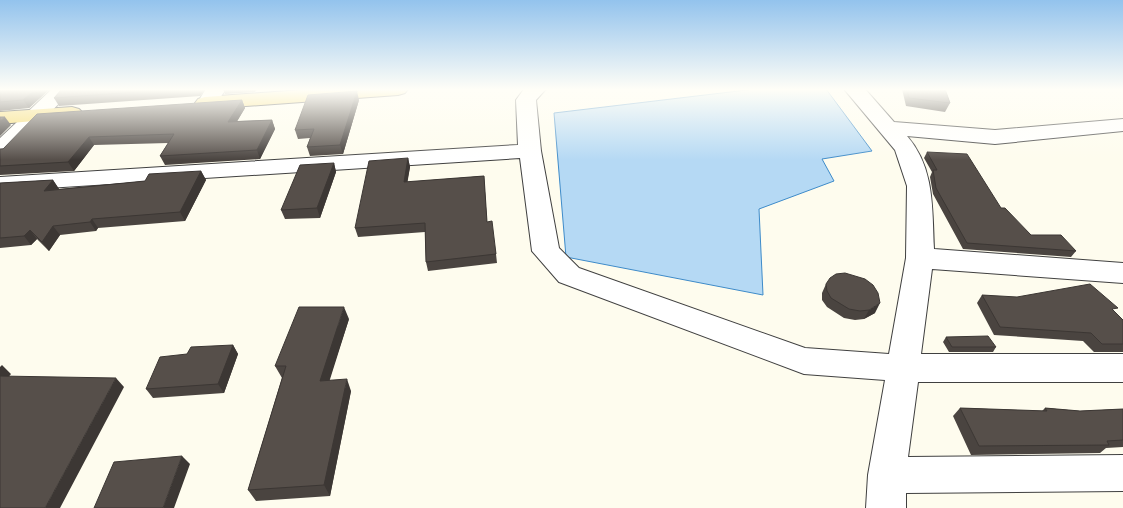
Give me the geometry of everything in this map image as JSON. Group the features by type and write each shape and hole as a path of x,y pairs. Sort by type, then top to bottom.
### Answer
{"main road":[{"path":"0,118 83,113"}],"street":[{"path":"0,152 39,113"},
{"path":"527,113 530,151 546,251 569,275 804,361 902,368 1123,368"},
{"path":"875,113 906,149 919,186 920,258 902,368 886,491 1123,473"},
{"path":"888,128 995,137 1123,125"},
{"path":"0,184 530,151"},
{"path":"920,258 1123,273"}],"water":[{"path":"554,113 844,113 872,151 822,159 834,181 759,209 763,295 566,257"}],"building":[{"path":"234,113 228,122 272,120 257,150 160,156 174,134 89,137 68,162 0,166 0,149 3,149 37,114"},
{"path":"301,113 350,113 340,145 307,147 314,129 295,130"},
{"path":"927,152 967,154 1001,208 1005,208 1031,235 1061,235 1076,251 967,243 936,188 933,170 937,170"},
{"path":"408,158 404,182 484,176 487,222 492,221 496,254 426,262 425,223 355,228 369,161"},
{"path":"334,163 317,208 281,210 300,165"},
{"path":"201,171 180,212 92,219 90,222 53,226 42,242 30,230 24,236 0,238 0,183 53,180 44,191 145,181 149,174"},
{"path":"845,273 865,279 873,285 878,293 880,303 869,310 860,311 849,309 831,298 826,284 836,274"},
{"path":"1090,284 1118,308 1112,309 1123,320 1123,344 1102,344 1091,333 1000,327 982,295 1017,297"},
{"path":"299,307 344,307 320,381 347,379 324,485 248,490 286,366 275,366"},
{"path":"988,336 996,347 952,347 946,337"},
{"path":"233,345 218,384 146,389 160,357 187,354 191,347"},
{"path":"0,376 116,378 45,508 0,508"},
{"path":"960,408 1047,411 1045,408 1080,411 1123,409 1123,440 1107,441 1109,445 979,446"},
{"path":"182,456 163,508 94,508 114,462"}]}
